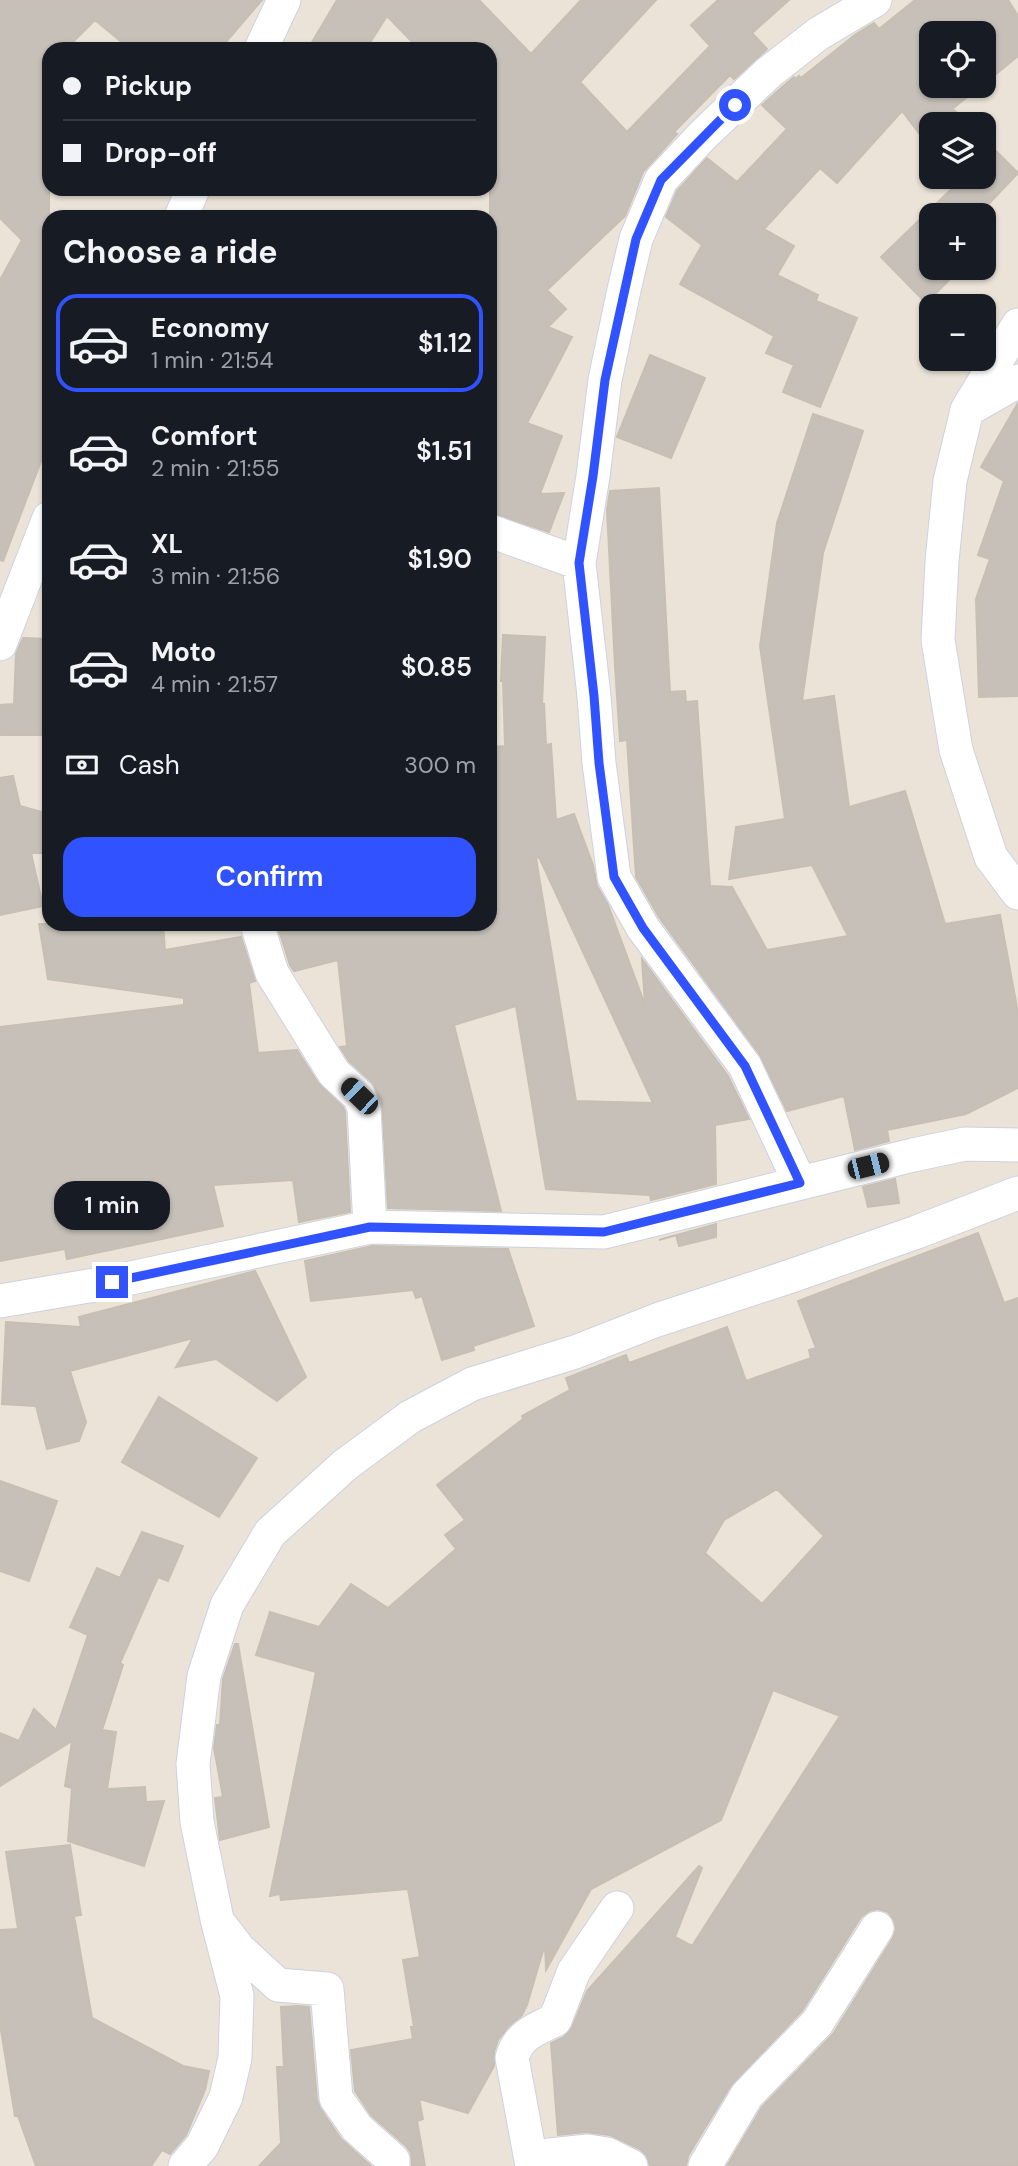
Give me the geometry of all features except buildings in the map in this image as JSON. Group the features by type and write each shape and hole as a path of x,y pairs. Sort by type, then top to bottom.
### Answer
{"street":[{"path":"264,42 285,0"},
{"path":"800,1183 745,1066 643,928 614,877 599,763 579,563 605,380 621,303 636,239 661,180 702,136 768,73 818,34 875,0"},
{"path":"1018,326 967,410 950,481 938,640 956,750 992,857 1018,893"},
{"path":"967,410 1018,381"},
{"path":"497,534 579,563"},
{"path":"0,644 42,536"},
{"path":"259,931 272,973 334,1073 359,1096 365,1108 370,1227"},
{"path":"0,1301 112,1282 370,1227 604,1232 965,1144 1018,1145"},
{"path":"185,2166 202,2146 226,2097 235,2058 237,1996 217,1919 197,1822 193,1764 204,1676 227,1605 270,1533 345,1465 410,1417 472,1384 576,1352 657,1320 879,1246 1018,1193"},
{"path":"617,1908 574,1971 555,2020 530,2032 516,2046 512,2057 531,2162 588,2151 607,2154 631,2166"},
{"path":"217,1919 239,1950 278,1985 327,1989 337,2098 357,2129 393,2161 393,2166"},
{"path":"705,2166 747,2095 817,2022 877,1928"}],"route":[{"path":"112,1282 370,1227 604,1232 800,1183 745,1066 643,928 614,877 599,763 579,563 605,380 636,239 661,180 735,105"}]}
